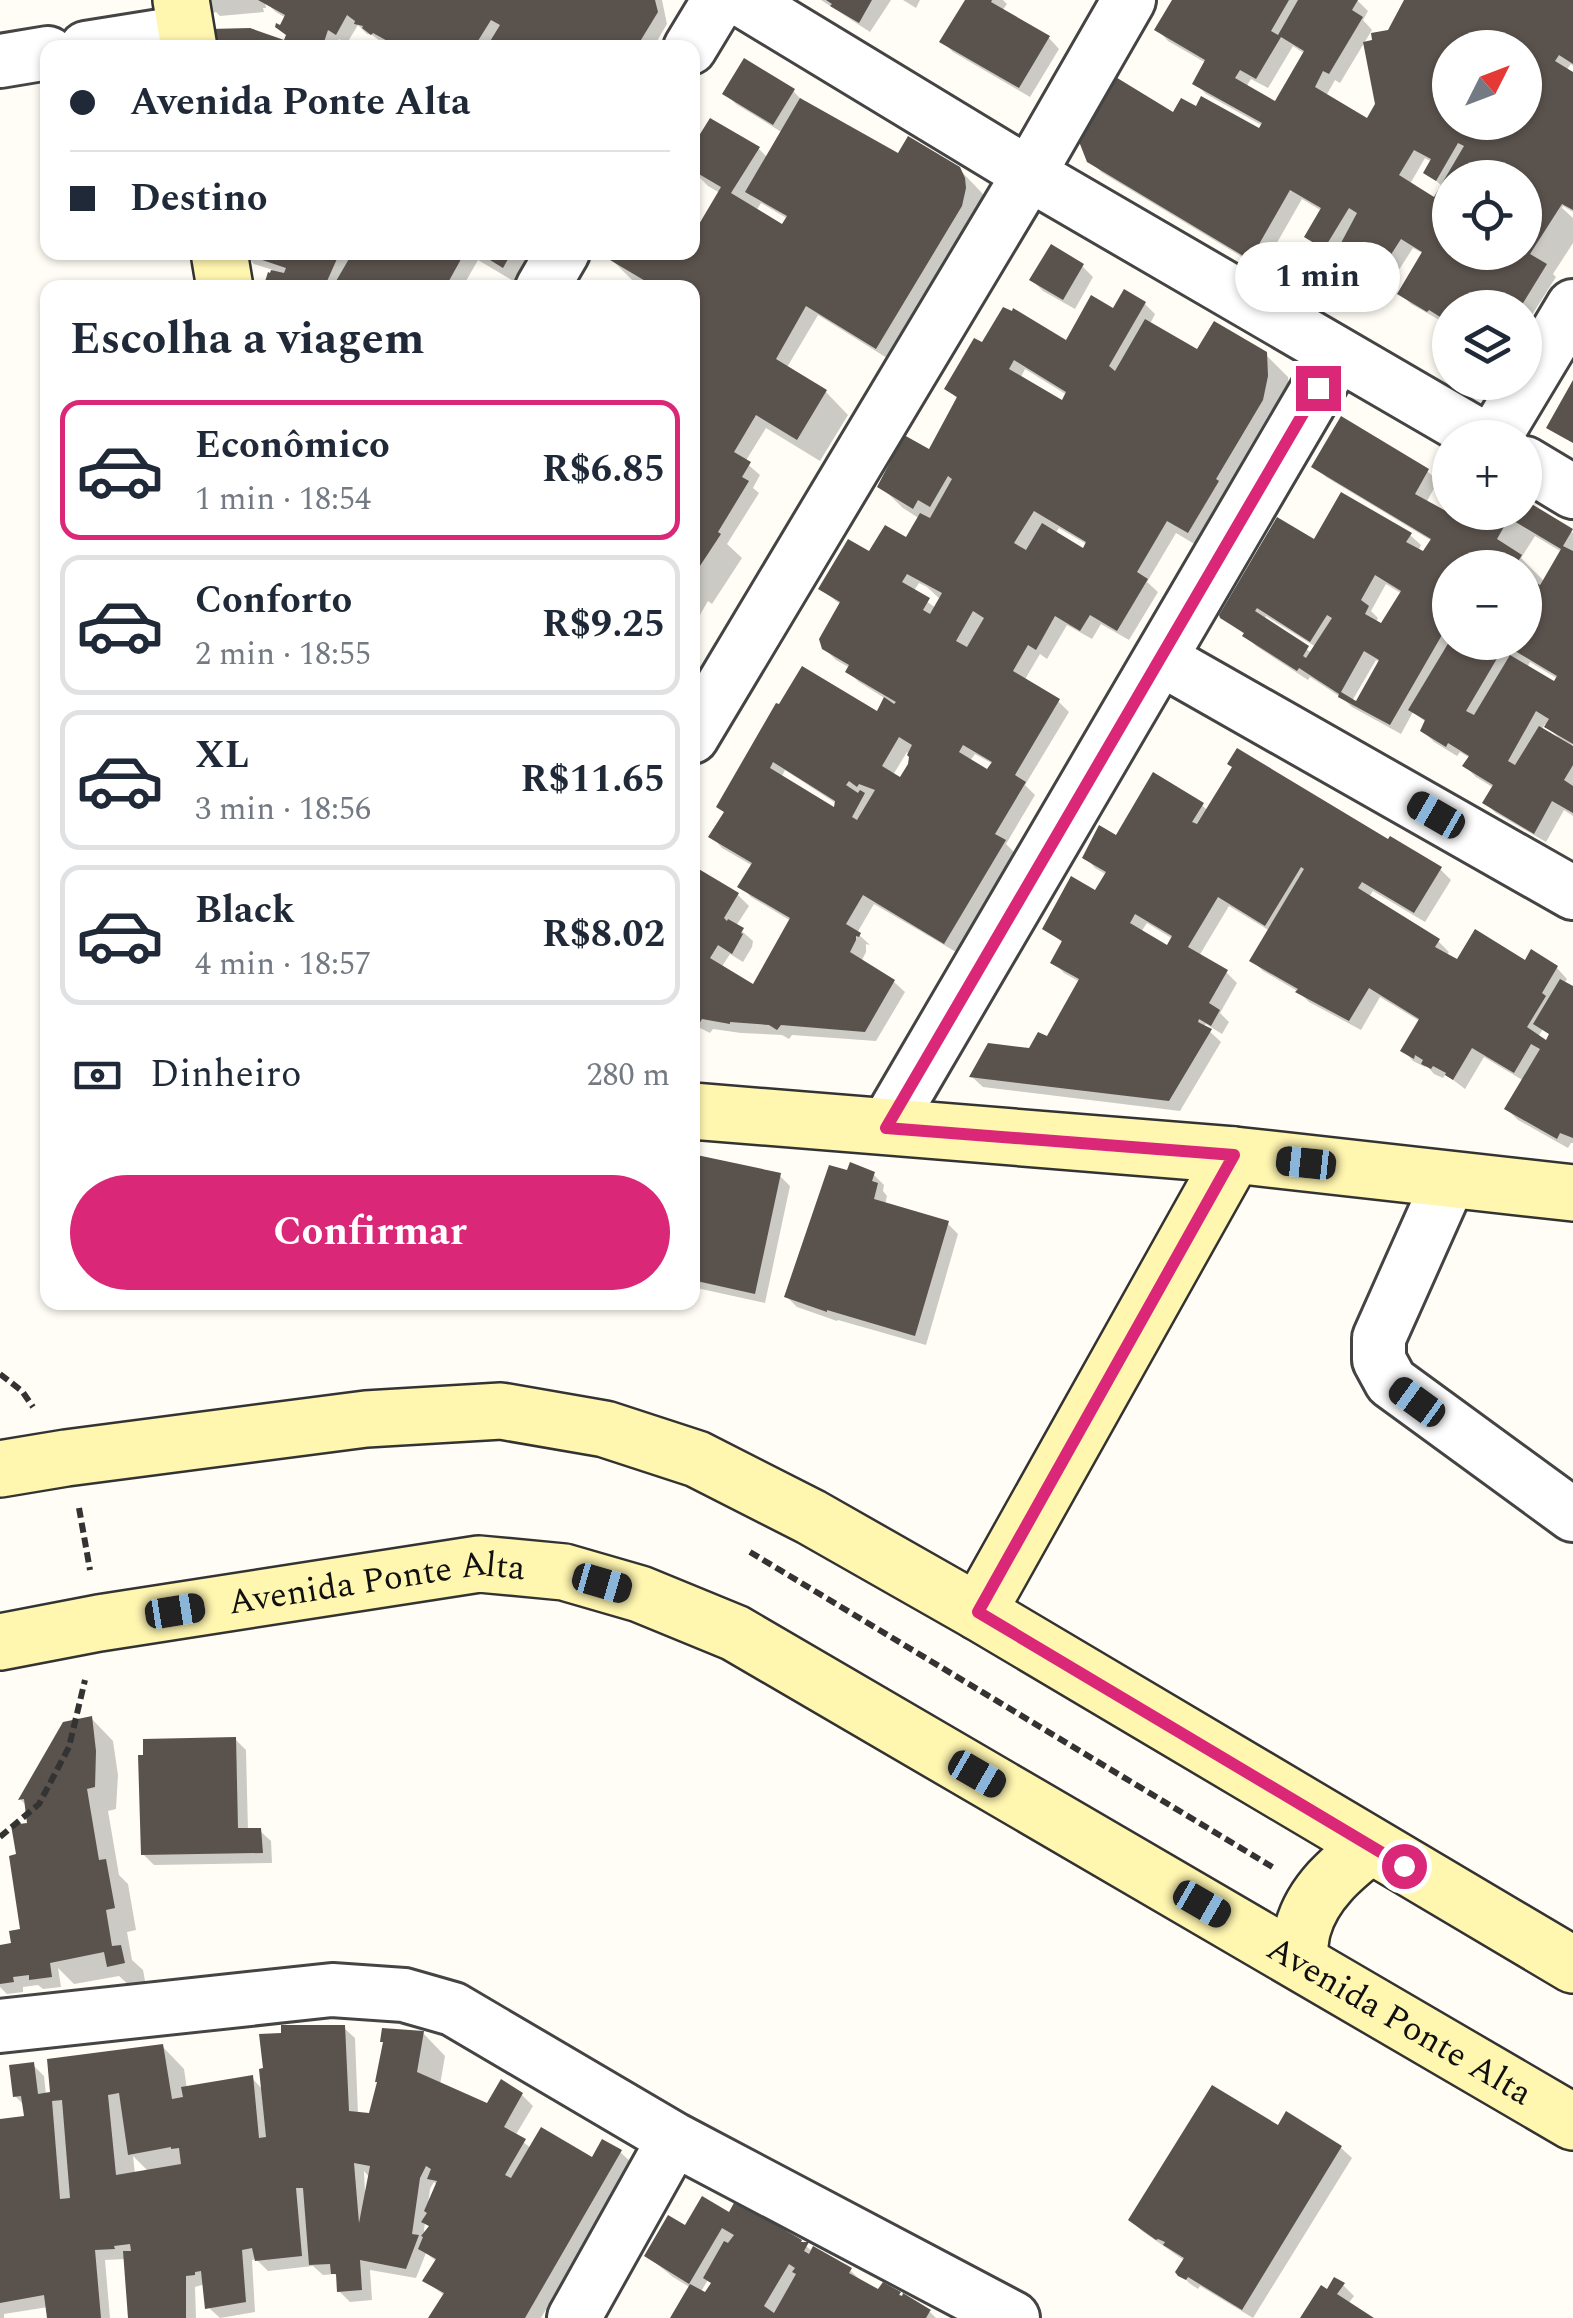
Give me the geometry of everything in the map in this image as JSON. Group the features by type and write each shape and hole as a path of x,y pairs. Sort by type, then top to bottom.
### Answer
{"main road":[{"path":"700,1112 1234,1155 1573,1193"},
{"path":"978,1612 1234,1155"},
{"path":"0,1469 366,1419 501,1412 605,1428 697,1459 811,1516 1573,1965"},
{"name":"Avenida Ponte Alta","path":"0,1642 479,1564 564,1572 640,1594 735,1633 1573,2122"},
{"path":"1298,1960 1303,1926 1318,1895 1341,1869 1370,1846"}],"street":[{"path":"695,40 719,0"},
{"path":"742,0 1028,174 1452,420"},
{"path":"700,724 1128,0"},
{"path":"124,40 185,27"},
{"path":"0,60 40,54"},
{"path":"1505,420 1573,306"},
{"path":"886,1128 1338,354"},
{"path":"1542,473 1573,492"},
{"path":"1161,659 1573,893"},
{"path":"1450,1179 1378,1338 1380,1360 1391,1382 1573,1515"},
{"path":"0,2026 332,1990 404,1995 454,2009 674,2139 1013,2318"},
{"path":"574,2318 674,2139"}],"building":[{"path":"258,0 655,0 658,12 641,40 491,40 500,25 491,20 478,40 386,40 354,24 347,15 336,35 328,30 325,40 284,40 286,35 275,27 285,15"},
{"path":"826,0 872,0 859,23"},
{"path":"965,0 992,0 1050,36 1019,88 939,42"},
{"path":"1172,0 1289,0 1271,31 1278,35 1298,0 1358,0 1352,10 1363,17 1329,74 1323,71 1315,87 1367,118 1375,104 1363,42 1372,40 1371,33 1388,30 1404,0 1573,0 1573,64 1559,55 1555,61 1573,72 1573,210 1562,204 1542,235 1542,160 1456,160 1464,146 1458,143 1448,160 1432,160 1432,179 1423,173 1431,159 1414,150 1399,175 1432,196 1432,270 1542,270 1542,261 1547,264 1531,290 1432,290 1432,312 1427,312 1397,294 1422,252 1401,239 1383,267 1341,243 1357,213 1349,208 1324,249 1304,237 1321,208 1290,190 1250,260 1087,162 1078,139 1114,76 1173,112 1181,98 1196,106 1201,96 1259,128 1262,123 1192,84 1205,60 1154,30","holes":["1281,37 1304,51 1275,101 1235,78 1240,70 1256,79"]},
{"path":"250,28 284,40 209,40 210,29"},
{"path":"744,58 795,89 773,125 722,94"},
{"path":"800,98 898,153 908,136 960,167 966,188 962,206 876,349 806,306 776,359 827,390 797,440 756,415 734,452 751,462 742,477 749,481 700,566 700,280 644,280 610,260 700,260 700,222 721,187 700,175 700,134 710,118 760,147 731,193 782,224 787,216 745,192"},
{"path":"1051,244 1084,264 1063,300 1029,280"},
{"path":"262,260 336,260 328,280 266,280 271,270 284,273 286,268"},
{"path":"348,260 461,260 449,280 337,280"},
{"path":"490,260 508,260 503,268"},
{"path":"1124,289 1146,302 1109,366 1115,371 1145,319 1197,349 1214,321 1267,352 1263,400 1188,533 1167,521 1137,572 1148,579 1117,631 1090,615 1080,631 1055,616 1036,650 1028,645 1013,671 1060,699 1015,775 1026,782 995,834 1006,840 944,944 863,895 846,924 861,933 850,952 895,980 865,1032 781,1025 777,1030 769,1025 702,1019 700,1022 700,870 739,893 724,918 744,928 732,954 718,945 710,958 753,984 790,918 737,887 752,863 708,837 724,812 716,807 776,703 779,704 802,666 877,711 884,697 896,702 845,672 849,665 822,649 819,639 840,602 818,589 848,539 869,551 885,525 906,537 920,513 930,518 952,479 948,476 930,507 918,500 913,509 877,487 904,435 929,449 957,397 944,389 974,338 982,342 1003,307 1012,311 1013,308 1066,340 1091,295 1113,308","holes":["1014,360 1066,392 1062,400 1009,369","1034,511 1086,542 1083,548 1042,523 1026,550 1014,543","907,574 942,593 930,614 923,610 930,598 902,582","973,611 984,618 967,647 956,641","899,737 912,745 900,777 882,766","963,745 992,762 987,769 959,752","773,762 835,801 834,807 770,768","849,781 857,787 859,784 875,790 857,820 852,817 865,793 846,785"]},
{"path":"1573,380 1573,443 1546,428"},
{"path":"1341,416 1429,469 1415,494 1432,503 1432,530 1502,530 1497,539 1514,550 1432,550 1432,652 1390,725 1338,697 1339,694 1242,636 1244,633 1220,618 1277,517 1314,539 1341,492 1412,533 1406,542 1423,551 1431,539 1311,467","holes":["1375,575 1401,591 1381,623 1365,614 1369,606 1361,600","1257,608 1310,642 1327,615 1332,618 1306,658 1303,656 1309,646 1255,611","1364,651 1379,660 1356,701 1341,692"]},
{"path":"1542,510 1573,529 1563,546 1573,551 1573,744 1544,727 1549,719 1536,711 1508,761 1515,765 1539,726 1573,746 1573,765 1564,780 1573,786 1573,813 1552,801 1534,834 1482,803 1493,785 1462,766 1469,756 1420,731 1425,720 1408,710 1438,660 1496,660 1466,711 1474,715 1507,660 1518,660 1554,681 1557,676 1530,660 1542,660 1542,582 1561,549 1529,530 1542,530"},
{"path":"1237,748 1442,867 1414,913 1362,882 1358,888 1440,939 1435,947 1457,959 1475,929 1525,960 1531,949 1558,966 1527,1027 1546,1040 1549,1034 1533,1024 1560,979 1573,986 1573,1138 1560,1133 1557,1139 1504,1109 1540,1049 1531,1044 1514,1073 1472,1048 1453,1080 1433,1066 1431,1069 1421,1064 1423,1060 1415,1055 1414,1059 1400,1051 1419,1019 1369,988 1349,1021 1249,961 1304,869 1301,867 1265,926 1218,897 1188,947 1228,970 1209,1003 1220,1010 1211,1026 1199,1019 1198,1022 1212,1029 1169,1101 969,1077 988,1043 1029,1048 1038,1032 1047,1036 1079,979 1050,963 1062,941 1042,929 1071,876 1095,890 1106,872 1082,858 1099,825 1116,835 1153,772 1204,803 1192,822 1197,824 1232,767 1227,764","holes":["1135,914 1172,936 1167,945 1130,923"]},
{"path":"700,1156 781,1173 755,1294 700,1282"},
{"path":"850,1162 875,1172 872,1181 878,1183 874,1199 949,1221 915,1336 784,1297 829,1165 847,1170"},
{"path":"92,1716 95,1787 87,1789 99,1860 106,1859 115,1908 106,1910 112,1946 121,1945 125,1963 107,1967 104,1952 50,1963 52,1977 13,1977 14,1982 0,1984 0,1945 11,1943 9,1931 20,1929 9,1856 16,1854 11,1825 27,1823 24,1799 18,1800 63,1722"},
{"path":"236,1737 238,1828 261,1828 263,1853 141,1855 138,1755 143,1755 143,1739"},
{"path":"281,2025 345,2025 349,2111 369,2113 377,2082 382,2028 424,2031 417,2072 487,2103 501,2079 523,2093 504,2127 526,2139 505,2175 511,2178 541,2127 592,2157 602,2139 622,2150 525,2318 428,2318 444,2293 422,2281 436,2259 418,2249 429,2226 421,2222 427,2213 424,2211 437,2181 427,2179 431,2169 426,2166 420,2178 412,2234 419,2235 406,2269 360,2260 362,2290 337,2292 336,2274 331,2274 330,2264 309,2265 303,2188 296,2188 302,2256 255,2261 252,2248 242,2250 246,2302 205,2309 201,2271 186,2276 186,2318 128,2318 123,2251 131,2251 130,2244 95,2250 101,2318 47,2318 44,2295 0,2303 0,2119 24,2116 21,2096 13,2097 9,2065 34,2062 38,2094 50,2092 47,2059 163,2044 172,2099 183,2097 181,2087 253,2075 259,2138 266,2137 259,2034 281,2033","holes":["119,2093 128,2155 179,2148 181,2164 116,2175 108,2095","62,2100 70,2198 60,2199 52,2101","354,2163 370,2166 359,2223"]},
{"path":"1212,2085 1278,2125 1286,2111 1342,2146 1242,2310 1188,2277 1186,2280 1178,2276 1175,2272 1184,2258 1128,2220"},
{"path":"702,2196 729,2212 735,2201 801,2242 809,2242 804,2251 809,2254 813,2246 852,2268 849,2273 878,2289 883,2282 901,2292 899,2295 903,2293 931,2310 926,2318 670,2318 690,2284 705,2292 711,2283 703,2278 724,2241 728,2243 734,2235 722,2228 689,2284 644,2256 668,2215 685,2225","holes":["789,2264 795,2268 792,2272 796,2274 774,2313 764,2306"]},
{"path":"1334,2277 1345,2283 1337,2294 1374,2318 1300,2318 1321,2285 1327,2289"}],"route":[{"path":"1318,388 886,1128 1234,1155 978,1612 1404,1866"}]}
